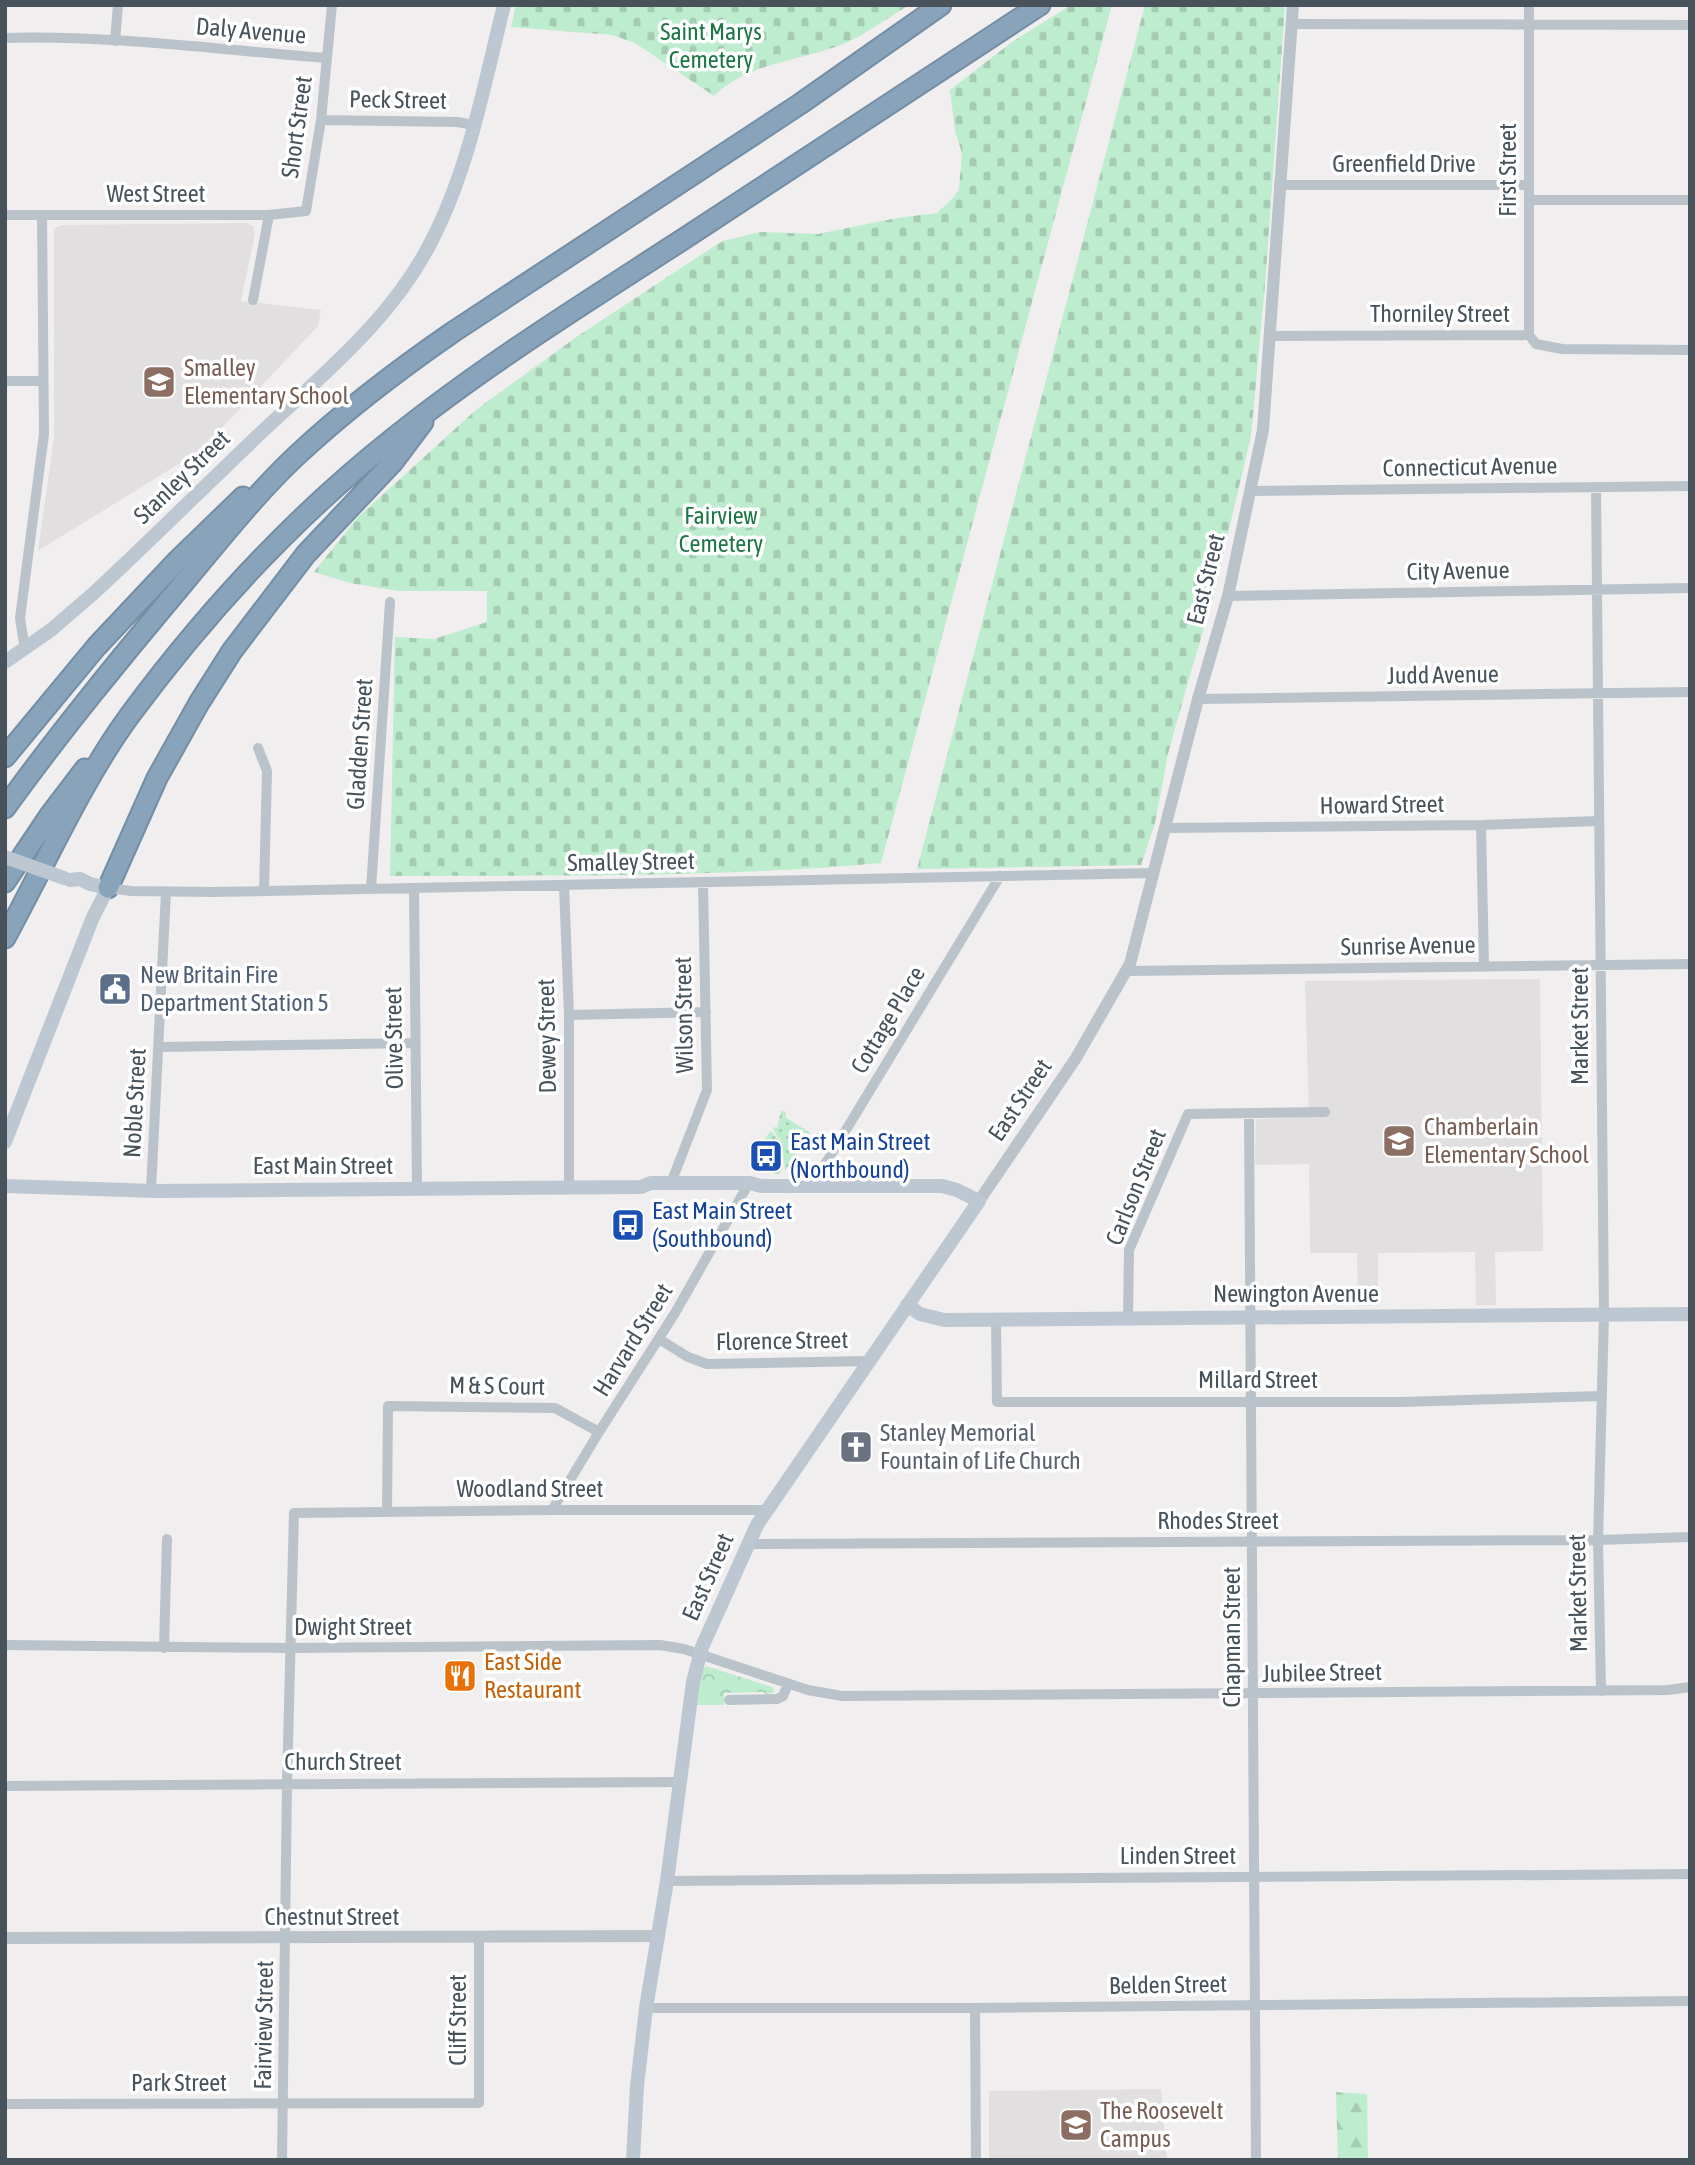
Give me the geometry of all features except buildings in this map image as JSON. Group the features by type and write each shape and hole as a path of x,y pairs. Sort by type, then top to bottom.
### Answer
{"highway":[{"path":"5,757 68,679 164,575 239,501 363,399 430,347 800,104 941,5"},
{"path":"5,882 66,793 117,734 197,629 272,547 352,472 431,409 499,360 1040,5"},
{"path":"99,886 199,703 232,651 306,554 398,456 431,409"},
{"path":"5,808 136,639 244,512 297,456"},
{"path":"5,938 117,734"}],"main road":[{"name":"Stanley Street","path":"5,662 55,627 102,585 347,352 383,314 420,262 438,229 460,174 504,5"},
{"path":"5,857 67,879 80,878 99,886 93,917 5,1142"},
{"name":"East Main Street","path":"5,1186 151,1191 641,1186 648,1183 750,1182 761,1186 942,1186 979,1201"},
{"name":"East Main Street","path":"641,1186 651,1190 755,1190 761,1186"},
{"name":"East Street","path":"633,2160 646,2008 659,1936 699,1654 747,1544 767,1510 979,1201"},
{"name":"Newington Avenue","path":"907,1305 934,1320 1690,1314"}],"street":[{"path":"115,41 118,5"},
{"name":"Short Street","path":"306,212 321,120 331,5"},
{"name":"East Street","path":"979,1201 1070,1068 1126,971 1134,952 1227,596 1262,430 1293,5"},
{"name":"First Street","path":"1528,5 1529,335"},
{"path":"1292,24 1690,25"},
{"name":"Daly Avenue","path":"5,38 115,41 327,58"},
{"name":"Peck Street","path":"321,120 452,122 474,125"},
{"name":"Greenfield Drive","path":"1279,185 1529,185"},
{"path":"1528,200 1690,200"},
{"name":"West Street","path":"5,215 269,215 306,212"},
{"path":"25,650 20,618 44,434 42,215"},
{"path":"253,300 269,215"},
{"name":"Thorniley Street","path":"1269,336 1529,335 1536,344 1562,349 1690,350"},
{"path":"5,381 43,381"},
{"name":"Connecticut Avenue","path":"1250,491 1690,486"},
{"name":"Market Street","path":"1596,487 1604,1314 1598,1540 1601,1691"},
{"name":"City Avenue","path":"1227,596 1690,588"},
{"name":"Gladden Street","path":"371,889 390,602"},
{"name":"Judd Avenue","path":"1198,699 1690,692"},
{"path":"258,748 267,771 264,891"},
{"name":"Howard Street","path":"1166,828 1599,821"},
{"path":"1481,825 1484,966"},
{"name":"Smalley Street","path":"99,886 166,892 264,891 1154,873"},
{"name":"Cottage Place","path":"812,1186 1000,876"},
{"name":"Wilson Street","path":"671,1183 707,1090 703,882"},
{"name":"Dewey Street","path":"564,885 569,1015 569,1187"},
{"name":"Olive Street","path":"414,888 417,1188"},
{"name":"Noble Street","path":"151,1191 166,892"},
{"name":"Sunrise Avenue","path":"1126,971 1690,964"},
{"path":"569,1015 706,1012"},
{"path":"160,1047 415,1043"},
{"path":"1249,1114 1325,1112"},
{"name":"Carlson Street","path":"1128,1318 1129,1250 1188,1114 1249,1114"},
{"name":"Chapman Street","path":"1249,1114 1256,2160"},
{"name":"Harvard Street","path":"552,1510 598,1432 659,1339 745,1190"},
{"name":"Millard Street","path":"996,1320 997,1402 1401,1402 1602,1396"},
{"name":"Florence Street","path":"659,1339 688,1357 707,1364 869,1361"},
{"name":"M & S Court","path":"387,1512 388,1406 555,1408 598,1432"},
{"name":"Woodland Street","path":"293,1513 767,1510"},
{"name":"Fairview Street","path":"282,2160 293,1513"},
{"name":"Rhodes Street","path":"747,1544 1598,1540 1690,1537"},
{"path":"164,1648 167,1539"},
{"name":"Dwight Street","path":"5,1645 291,1648 653,1645 699,1654"},
{"name":"Jubilee Street","path":"699,1654 788,1684 842,1696 1601,1691 1690,1687"},
{"path":"729,1700 777,1699 783,1696 788,1684"},
{"name":"Church Street","path":"5,1786 680,1782"},
{"name":"Linden Street","path":"667,1881 1690,1874"},
{"name":"Chestnut Street","path":"5,1938 659,1936"},
{"name":"Cliff Street","path":"479,1937 479,2103"},
{"name":"Belden Street","path":"646,2008 975,2008 1690,2001"},
{"path":"975,2008 976,2160"},
{"name":"Park Street","path":"5,2104 479,2103"}],"shaded area":[{"name":"Smalley Elementary School","path":"246,223 253,226 255,234 241,301 321,310 318,326 201,450 38,551 54,437 54,229 61,225"},
{"name":"Chamberlain Elementary School","path":"1540,979 1543,1251 1495,1252 1496,1305 1476,1305 1475,1252 1378,1253 1378,1306 1358,1306 1357,1253 1310,1253 1309,1164 1255,1165 1256,1119 1309,1117 1305,981"},
{"name":"The Roosevelt Campus","path":"1161,2089 1167,2160 989,2160 989,2091"}],"green space":[{"name":"Saint Marys Cemetery","path":"516,5 909,5 848,42 744,75 714,96 635,43 612,35 511,27"},
{"name":"Fairview Cemetery","path":"1071,5 1112,5 881,863 698,873 390,876 395,637 434,639 487,622 487,591 399,591 350,583 314,572 358,517 477,409 578,336 723,241 760,232 818,234 937,213 959,189 962,153 955,131 950,90 1012,42"},
{"path":"1145,5 1285,5 1251,436 1212,601 1168,754 1155,823 1141,865 917,869"},
{"path":"781,1111 786,1112 785,1117 810,1135 785,1171 782,1144 773,1129 777,1128"},
{"path":"771,1131 781,1152 779,1175 765,1170 763,1153 759,1146"},
{"path":"706,1666 772,1687 775,1692 724,1693 724,1705 697,1705 701,1672"},
{"path":"1336,2092 1367,2094 1368,2160 1338,2160"}],"place":[{"name":"Smalley Elementary School","path":"159,382"},
{"name":"New Britain Fire Department Station 5","path":"115,989"},
{"name":"Chamberlain Elementary School","path":"1399,1141"},
{"name":"East Main Street (Northbound)","path":"766,1156"},
{"name":"East Main Street (Southbound)","path":"628,1225"},
{"name":"Stanley Memorial Fountain of Life Church","path":"856,1447"},
{"name":"East Side Restaurant","path":"460,1676"},
{"name":"The Roosevelt Campus","path":"1076,2125"}]}
